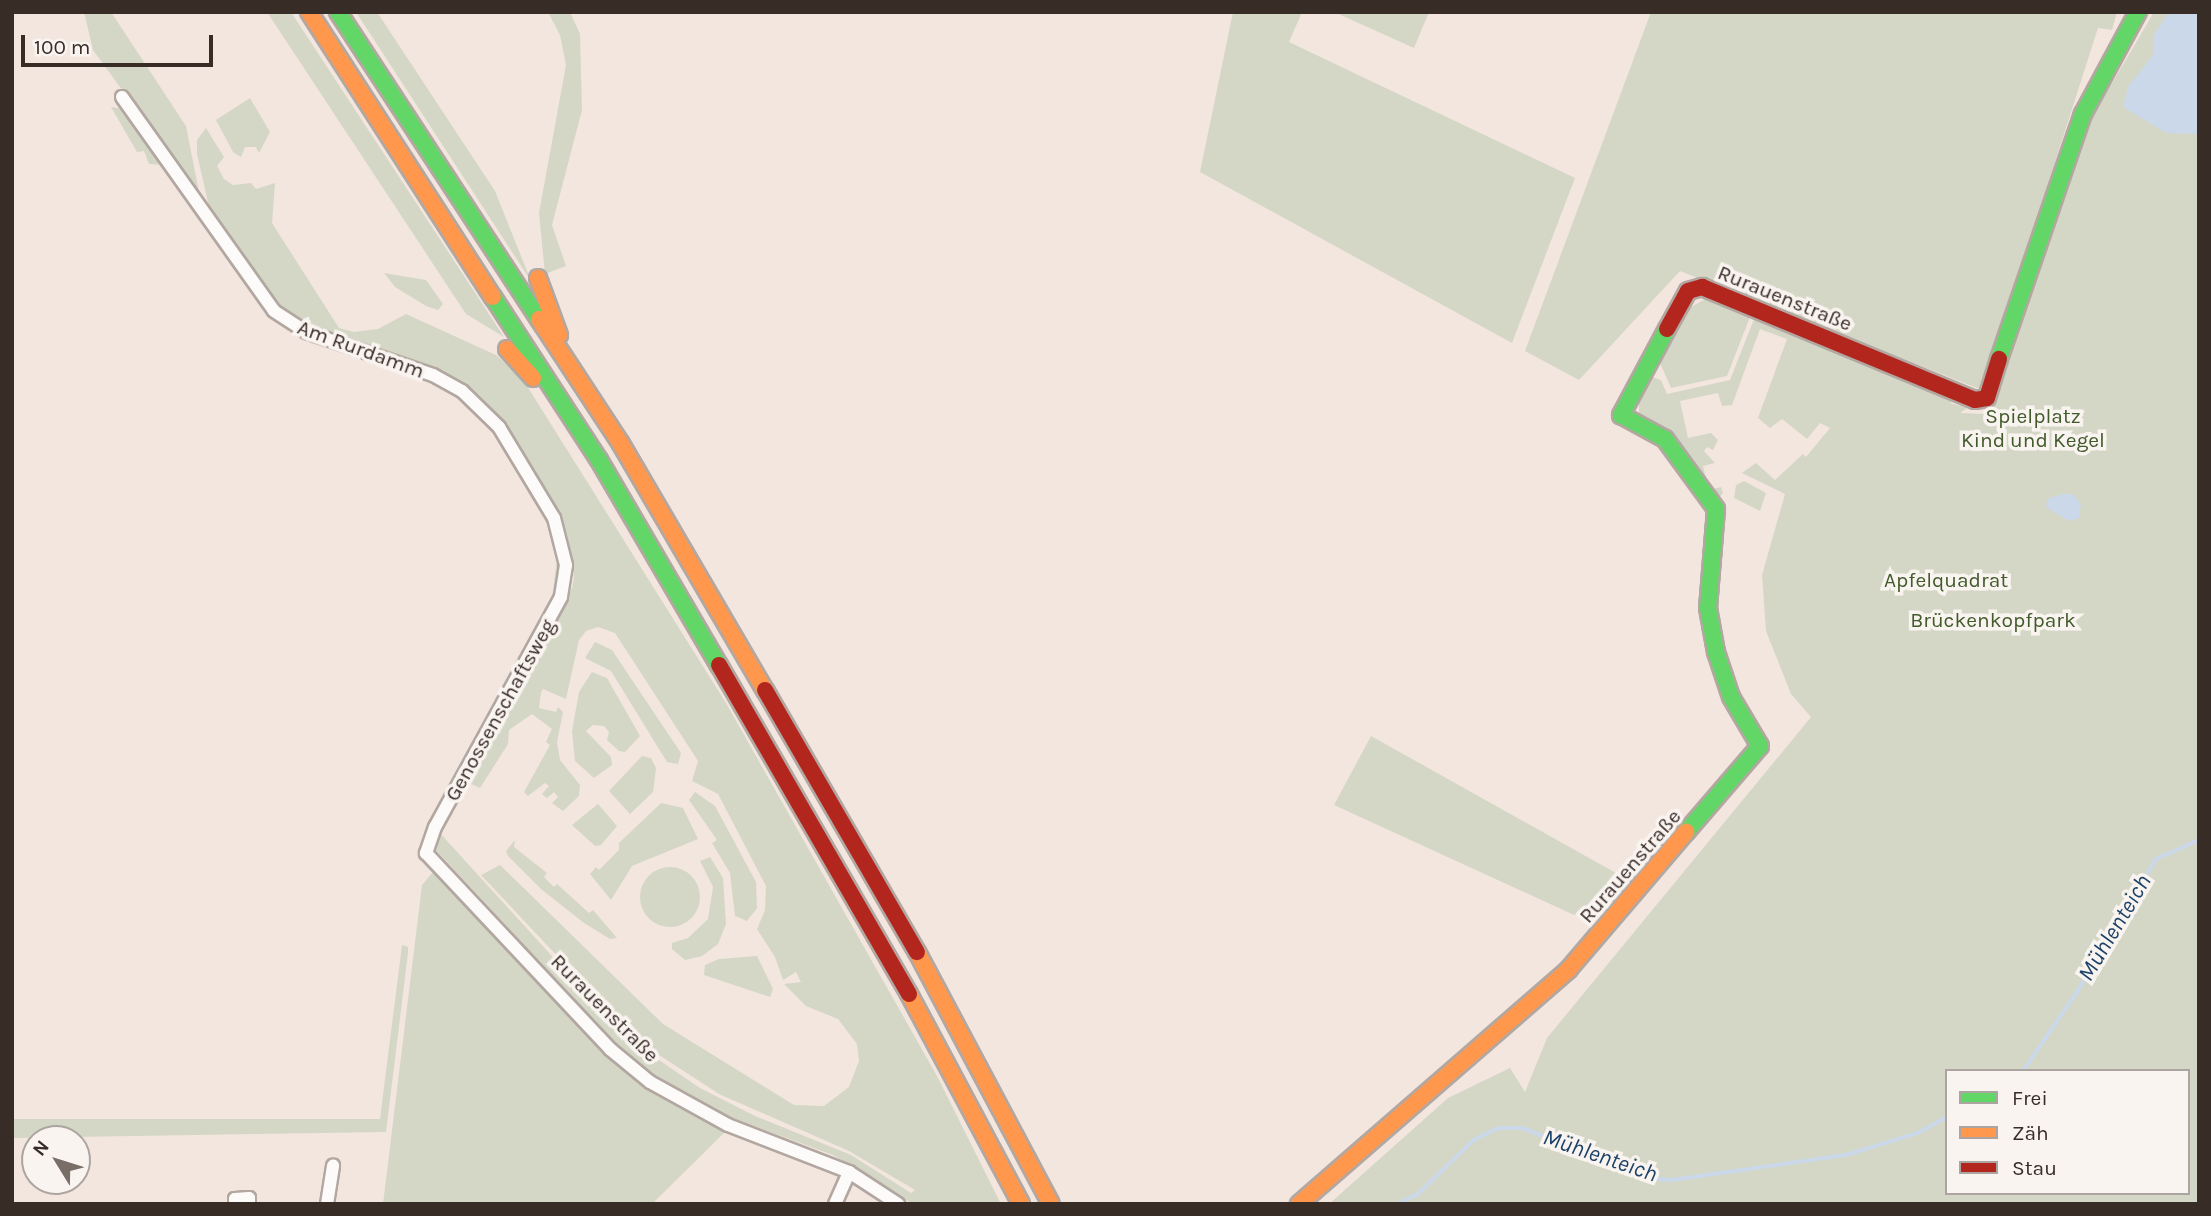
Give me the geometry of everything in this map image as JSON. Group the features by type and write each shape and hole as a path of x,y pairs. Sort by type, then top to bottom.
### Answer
{"main road":[{"path":"309,12 599,460 875,930 1021,1204"},
{"path":"338,12 621,444 798,743 914,947 1051,1204"},
{"name":"Rurauenstraße","path":"1299,1204 1568,970 1760,746 1731,697 1716,652 1708,608 1716,509 1665,439 1621,415 1688,291 1702,287 1975,400 1987,398 2048,206 2083,114 2138,12"},
{"path":"538,278 572,371"},
{"path":"507,349 599,460"}],"street":[{"name":"Am Rurdamm","path":"122,97 274,311 306,332 448,383 499,427 554,519 566,565"},
{"name":"Genossenschaftsweg","path":"426,853 435,827 548,627 561,597 566,565"},
{"name":"Rurauenstraße","path":"426,853 610,1049 650,1082 728,1125 849,1172 898,1204"},
{"path":"327,1204 333,1165"},
{"path":"835,1204 849,1172"},
{"path":"235,1204 235,1199 249,1198 249,1204"}],"green space":[{"path":"84,12 111,12 186,126 200,197 93,50"},
{"path":"267,12 291,12 504,337 466,314"},
{"path":"356,12 377,12 495,191 531,281"},
{"path":"548,12 570,12 580,34 582,110 552,225 566,266 545,274 539,213 566,65 560,35"},
{"path":"1233,12 1302,12 1289,42 1575,178 1512,343 1200,172"},
{"path":"1334,12 1429,12 1414,48"},
{"path":"1651,12 2117,12 2112,30 2098,28 1982,390 1680,271 1579,380 1525,351"},
{"name":"Brückenkopfpark","path":"2154,12 2199,12 2199,1204 1329,1204 1448,1098 1510,1068 1525,1092 1547,1038 1811,717 1791,694 1766,631 1762,575 1785,494 1742,473 1756,463 1775,480 1803,454 1806,457 1830,428 1820,423 1807,439 1782,419 1770,428 1758,418 1787,339 1760,329 1732,405 1722,406 1718,393 1680,401 1688,438 1711,433 1718,440 1713,450 1707,447 1704,451 1715,463 1703,466 1709,490 1721,487 1723,493 1717,500 1639,417 1639,400 1652,377 1661,380 1667,394 1730,380 1756,314 1954,400 1950,403 1967,408 1960,413 1986,414 2003,380 2088,124"},
{"path":"250,98 270,132 259,153 256,147 245,147 241,157 233,152 216,120"},
{"path":"111,107 123,109 133,119 268,311 309,337 440,382 461,395 496,429 548,513 561,560 551,607 460,774 449,787 552,598 557,559 549,522 503,444 460,396 432,380 309,339 272,317 164,165 149,164 144,151 137,152"},
{"path":"206,128 224,157 217,166 224,179 233,185 251,183 256,189 275,183 272,223 339,328 354,332 378,329 406,314 496,355 522,378 726,703 937,1076 1001,1204 913,1204 833,1155 727,1116 655,1075 617,1044 436,850 438,831 581,988 653,1056 700,1088 755,1116 851,1155 911,1193 915,1190 849,1151 719,1094 656,1053 624,1027 481,875 500,865 663,1024 794,1105 824,1106 849,1087 859,1061 857,1044 838,1019 806,1006 784,984 801,982 796,972 783,980 775,957 757,929 765,910 766,886 718,794 692,781 698,761 615,633 598,627 586,631 579,640 566,699 543,689 541,693 539,708 556,712 558,707 563,712 557,742 560,760 580,785 579,796 563,811 552,803 558,797 554,792 547,798 542,794 549,786 545,783 528,796 524,792 550,745 546,742 552,729 532,714 509,730 508,744 480,788 469,783 572,588 574,577 567,538 477,400 323,336 277,310 210,211 197,154 197,140"},
{"path":"384,273 426,280 443,304 438,310 426,306 395,287"},
{"path":"1707,298 1752,312 1727,376 1671,388 1660,363 1691,307"},
{"path":"1744,481 1766,493 1760,511 1734,498 1736,485"},
{"path":"595,642 612,650 681,753 678,764 667,762 611,671 585,658"},
{"path":"592,672 607,678 640,736 625,752 619,751 607,740 609,732 604,726 593,725 586,731 611,757 612,765 594,778 575,761 572,731 579,692"},
{"path":"1371,736 1623,877 1596,925 1334,805"},
{"path":"642,756 651,758 656,768 653,792 630,814 609,791"},
{"path":"695,792 715,806 756,882 757,908 747,921 735,916 730,873 712,843 717,840 689,800"},
{"path":"661,803 683,808 698,839 632,866 611,900 590,874 596,867 599,870 619,850 619,843"},
{"path":"598,804 617,826 601,845 595,846 572,825"},
{"path":"515,840 514,847 547,873 544,877 554,887 557,884 589,913 593,910 617,938 610,939 584,923 541,889 508,856 506,851"},
{"path":"710,857 723,878 726,924 718,944 702,956 685,960 672,949 672,943 688,938 708,919 713,887 700,861"},
{"path":"670,867 682,869 695,880 700,897 698,909 687,922 670,927 658,925 645,914 640,897 642,885 653,872"},
{"path":"434,871 613,1061 655,1094 726,1131 652,1204 383,1204 422,885"},
{"path":"402,945 408,947 408,953 386,1132 91,1137 91,1125 21,1125 21,1138 12,1138 12,1119 380,1119"},
{"path":"757,956 773,989 770,997 704,975 705,965 719,959"}],"water":[{"path":"2199,12 2199,134 2166,133 2123,107 2128,87 2153,55 2153,36 2168,14"},
{"path":"2072,494 2081,504 2079,518 2069,521 2046,507 2047,499"}],"waterway":[{"name":"Mühlenteich","path":"2024,1069 2077,992 2156,859 2199,840"},
{"name":"Mühlenteich","path":"1397,1204 1418,1194 1474,1140 1499,1128 1523,1128 1647,1178 1672,1180 1846,1155 1918,1133 1945,1118"}],"traffic: fast":[{"path":"338,12 539,319"},
{"path":"1999,359 2083,114 2138,12"},
{"path":"493,297 599,460 719,665"},
{"path":"1667,329 1621,415 1665,439 1716,509 1708,608 1716,652 1731,697 1760,746 1686,832"}],"traffic: slow":[{"path":"309,12 493,297"},
{"path":"538,278 559,335"},
{"path":"539,319 621,444 765,690"},
{"path":"507,349 533,378"},
{"path":"1299,1204 1568,970 1686,832"},
{"path":"917,952 1051,1204"},
{"path":"909,994 1021,1204"}],"traffic: jam":[{"path":"1667,329 1688,291 1702,287 1975,400 1987,398 1999,359"},
{"path":"719,665 909,994"},
{"path":"765,690 917,952"}],"park label":[{"name":"Spielplatz Kind und Kegel","path":"2033,428"},
{"name":"Apfelquadrat","path":"1946,580"}]}
